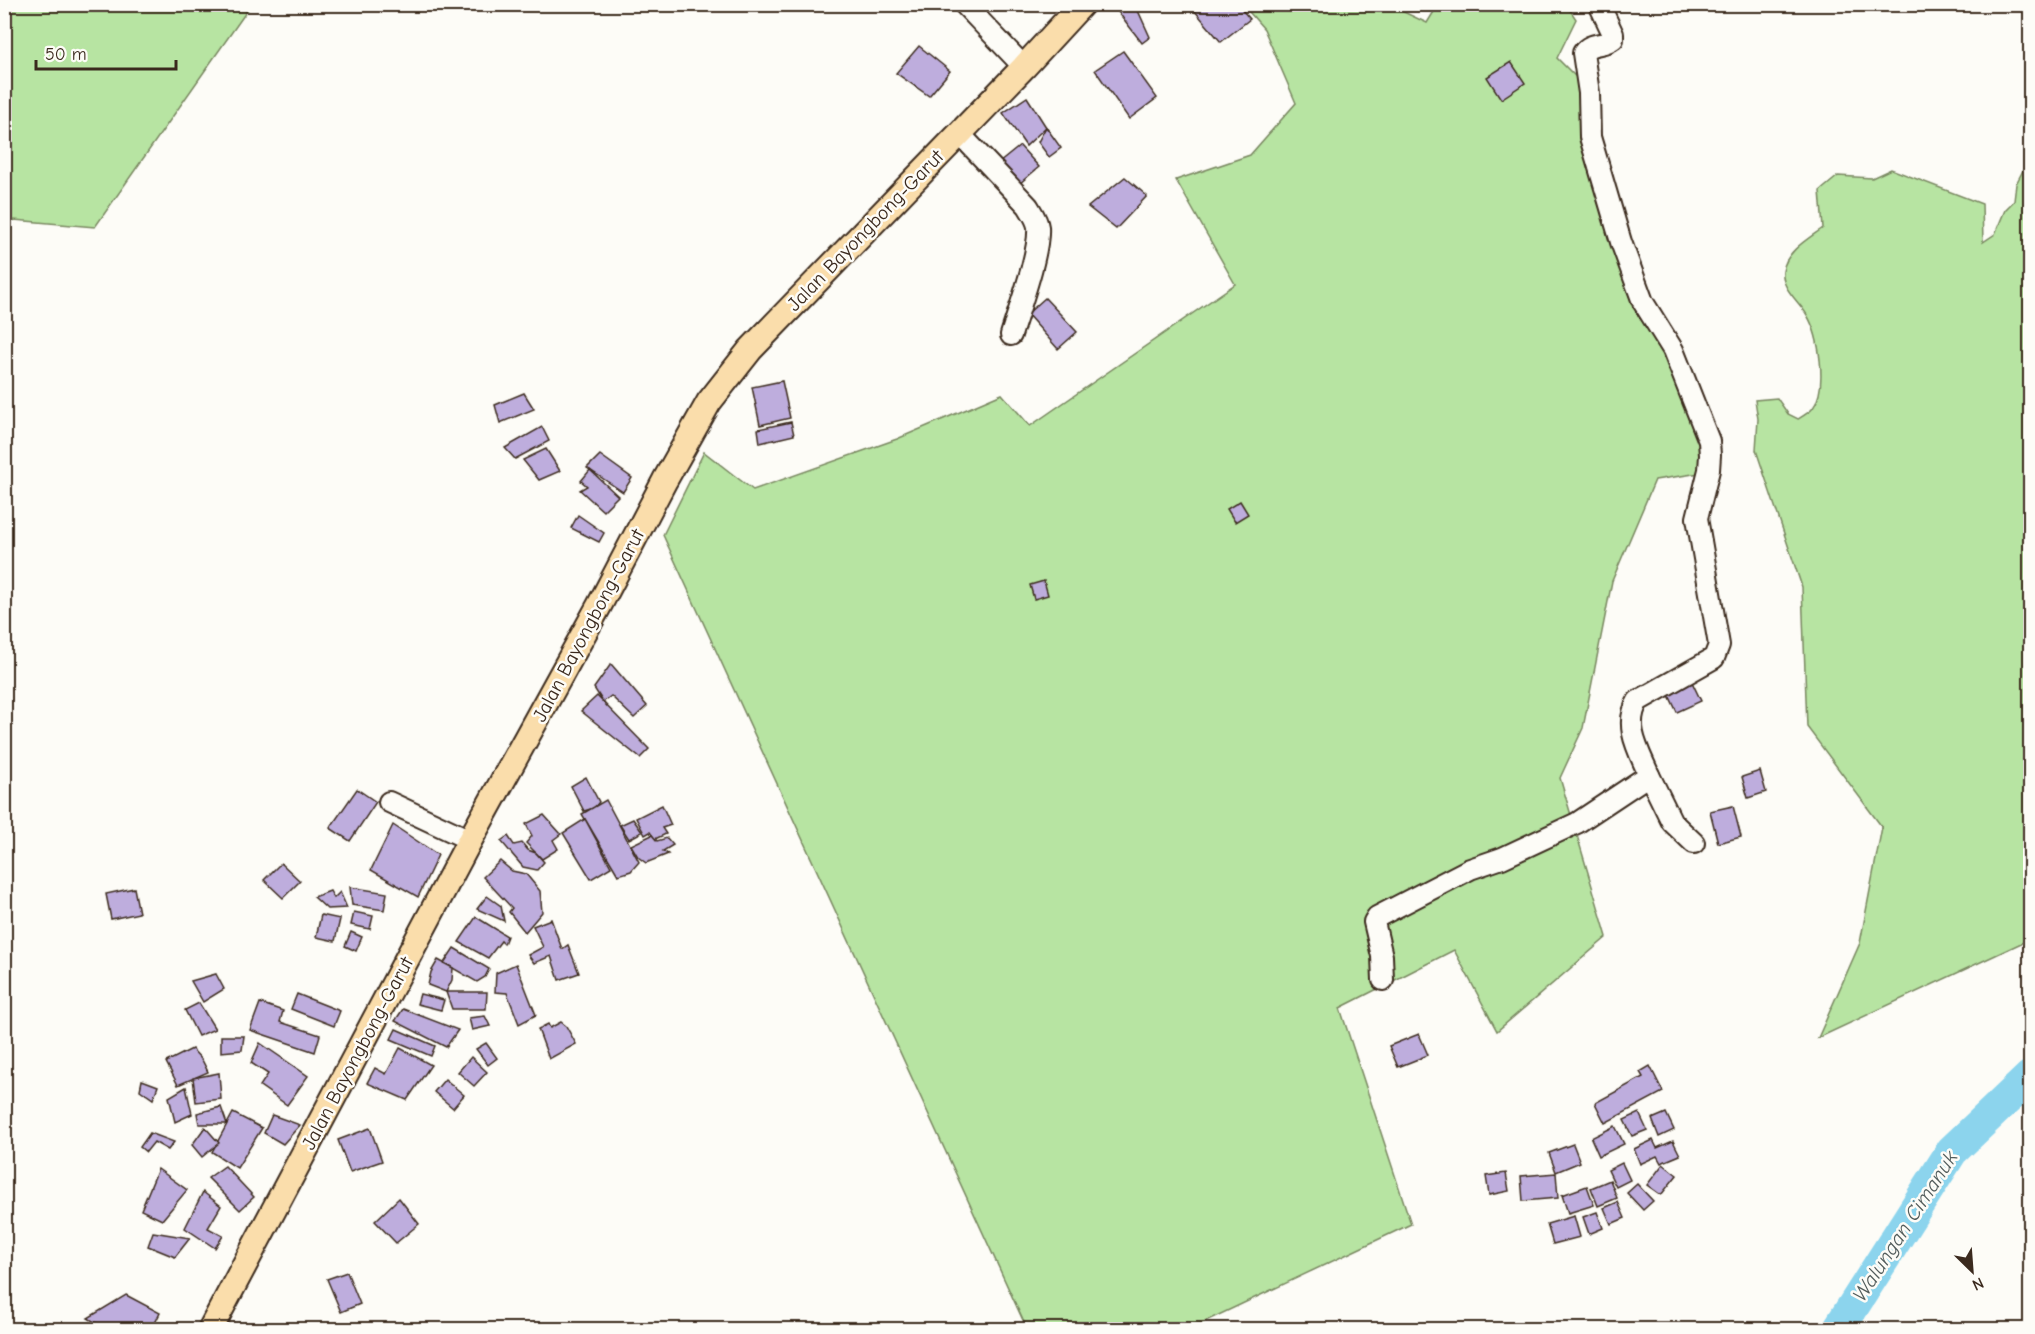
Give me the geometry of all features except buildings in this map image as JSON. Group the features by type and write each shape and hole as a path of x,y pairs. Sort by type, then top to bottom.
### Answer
{"main road":[{"name":"Jalan Bayongbong-Garut","path":"210,1329 470,840 600,606 665,480 709,402 750,350 1082,4"}],"street":[{"path":"964,4 1024,67"},
{"path":"1599,4 1613,34 1613,39 1608,43 1592,45 1583,53 1589,93 1590,137 1621,242 1643,302 1673,350 1709,441 1710,455 1697,518 1719,645 1718,651 1714,658 1638,701 1630,728 1648,775 1672,822 1694,843"},
{"path":"959,133 1028,206 1035,217 1038,228 1035,249 1011,334"},
{"path":"1383,980 1382,956 1374,922 1377,917 1470,868 1502,858 1577,823 1648,775"},
{"path":"389,802 470,840"}],"green space":[{"path":"5,4 251,5 95,227 14,220 5,224"},
{"path":"1566,4 1576,19 1557,58 1586,87 1589,137 1706,442 1706,472 1655,480 1612,581 1583,728 1560,778 1607,937 1497,1031 1454,950 1340,1008 1411,1224 1189,1329 1027,1329 663,535 704,452 753,490 897,439 1002,394 1030,426 1235,284 1176,180 1250,155 1296,103 1264,29 1243,5 1389,5 1427,23 1438,5"},
{"path":"2030,157 2030,939 1818,1038 1860,943 1882,827 1807,727 1802,587 1756,450 1758,419 1755,400 1777,398 1788,414 1798,419 1813,408 1818,399 1820,387 1820,361 1815,335 1807,315 1785,284 1783,271 1788,257 1823,228 1820,191 1838,176 1872,178 1891,169 1982,204 1983,242 1995,234 2005,210 2014,201 2016,184"}],"waterway":[{"name":"Walungan Cimanuk","path":"1838,1330 1952,1151 2030,1077"}]}
